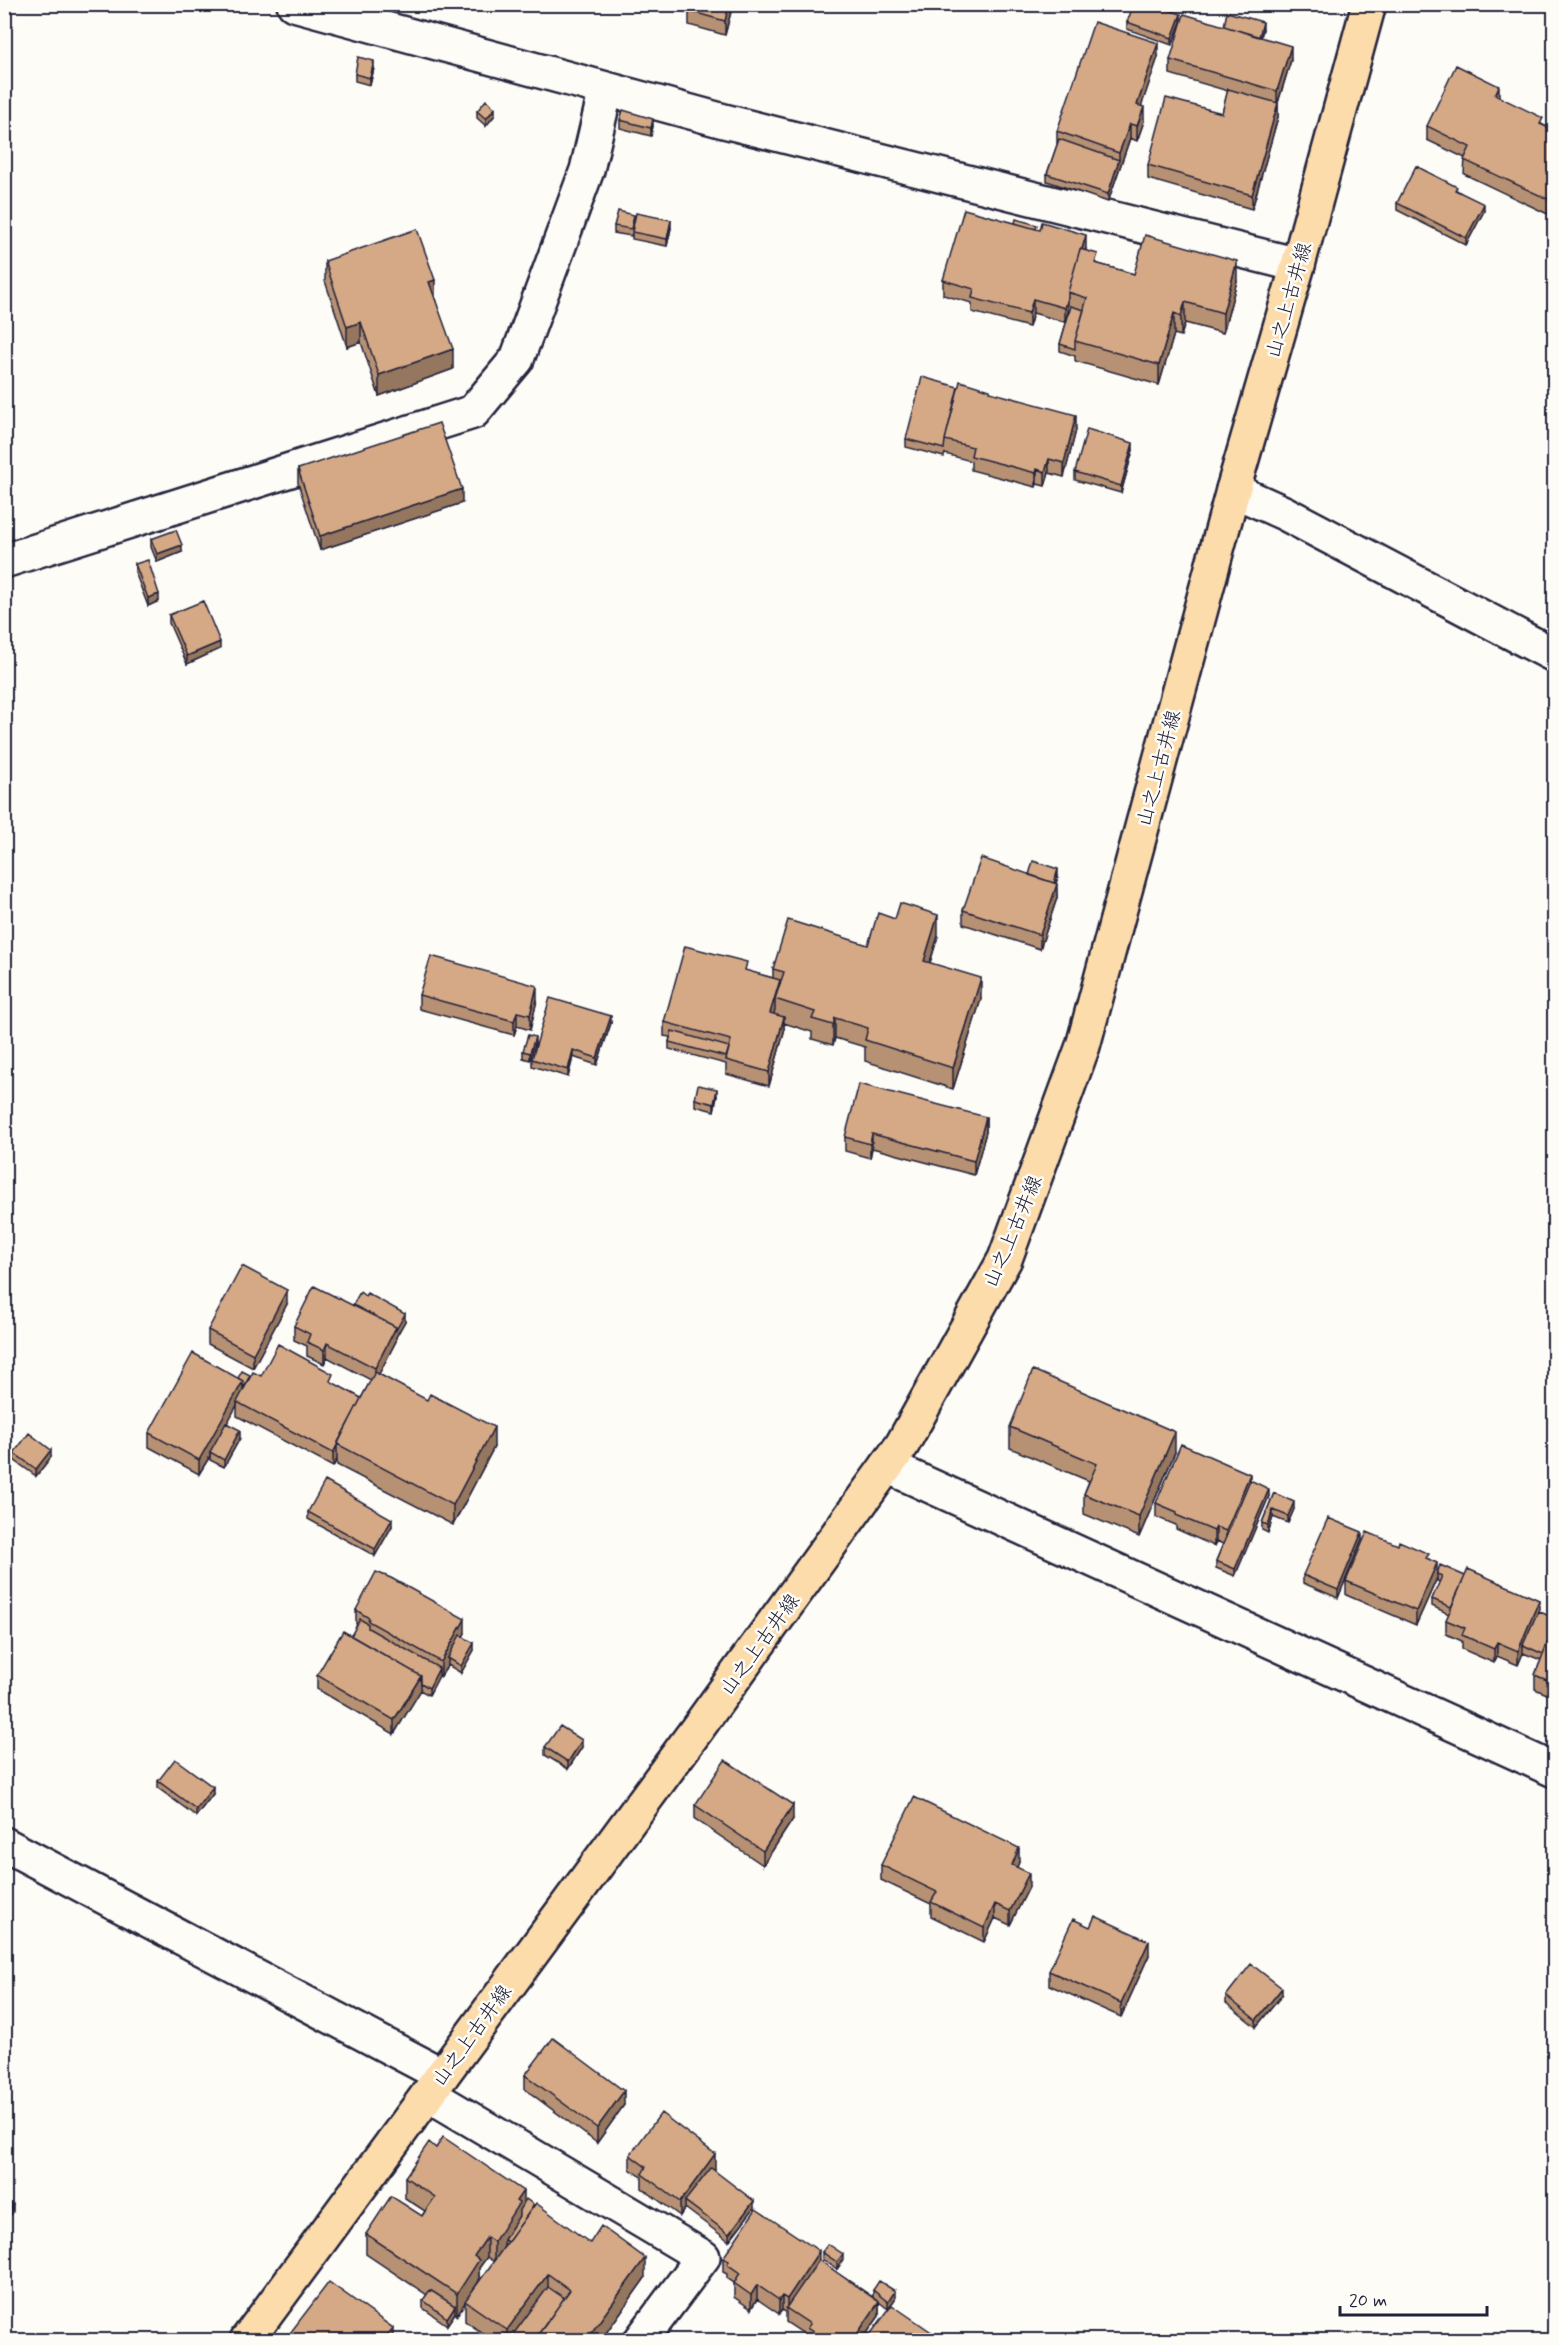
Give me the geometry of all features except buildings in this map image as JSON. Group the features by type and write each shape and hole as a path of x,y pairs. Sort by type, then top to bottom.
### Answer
{"main road":[{"name":"山之上古井線","path":"247,2340 697,1729 902,1445 1005,1259 1083,1046 1233,490 1298,265 1369,4"}],"street":[{"path":"294,4 606,89 1298,265"},
{"path":"4,561 473,412 517,358 587,170 606,89"},
{"path":"1233,490 1284,513 1554,655"},
{"path":"887,1466 1554,1770"},
{"path":"4,1844 435,2084 704,2257 641,2340"}]}
